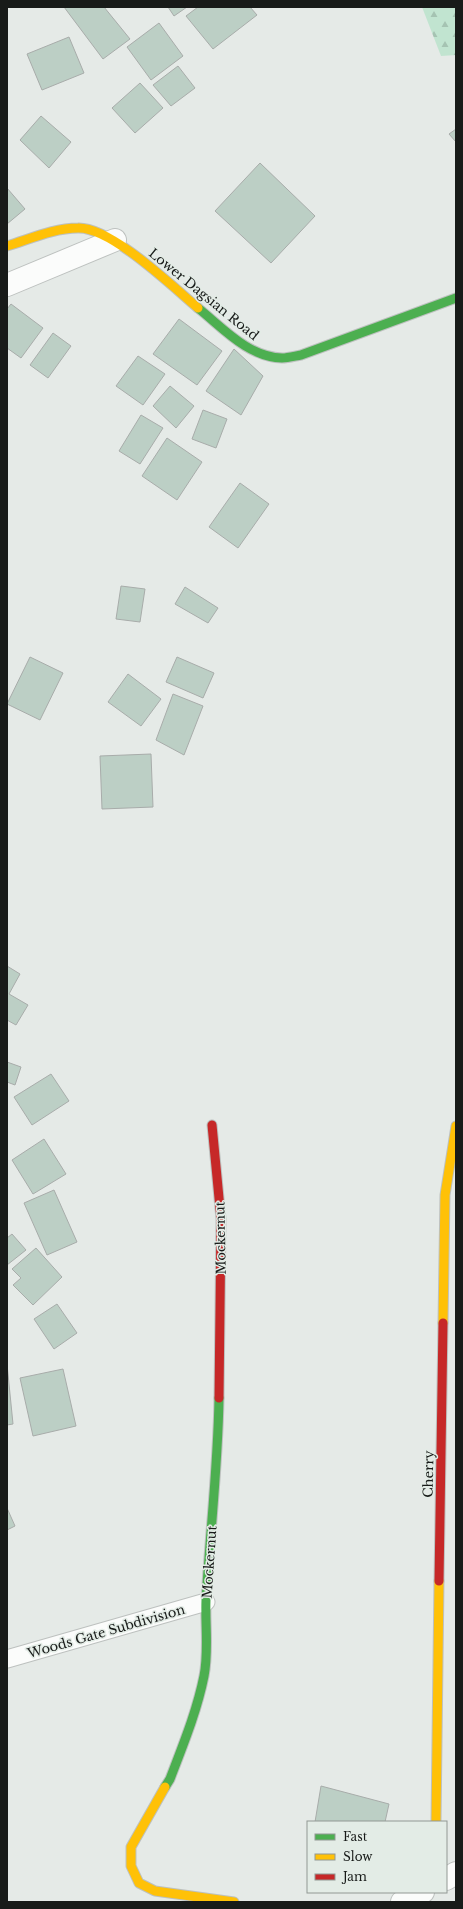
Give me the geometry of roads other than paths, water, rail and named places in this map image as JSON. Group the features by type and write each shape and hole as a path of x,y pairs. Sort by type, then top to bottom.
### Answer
{"street":[{"name":"Lower Dagsian Road","path":"7,246 71,228 95,230 115,240 246,347 263,355 283,358 301,355 456,298"},
{"path":"7,285 115,240"},
{"name":"Mockernut","path":"212,1125 221,1219 218,1439 206,1602 208,1646 204,1675 194,1714 170,1778 131,1847 131,1866 139,1883 155,1891 234,1902"},
{"name":"Cherry","path":"436,1821 445,1195 456,1126"},
{"path":"447,1878 456,1873"},
{"path":"402,1902 421,1893"}],"lane":[{"name":"Woods Gate Subdivision","path":"7,1659 206,1602"}]}
